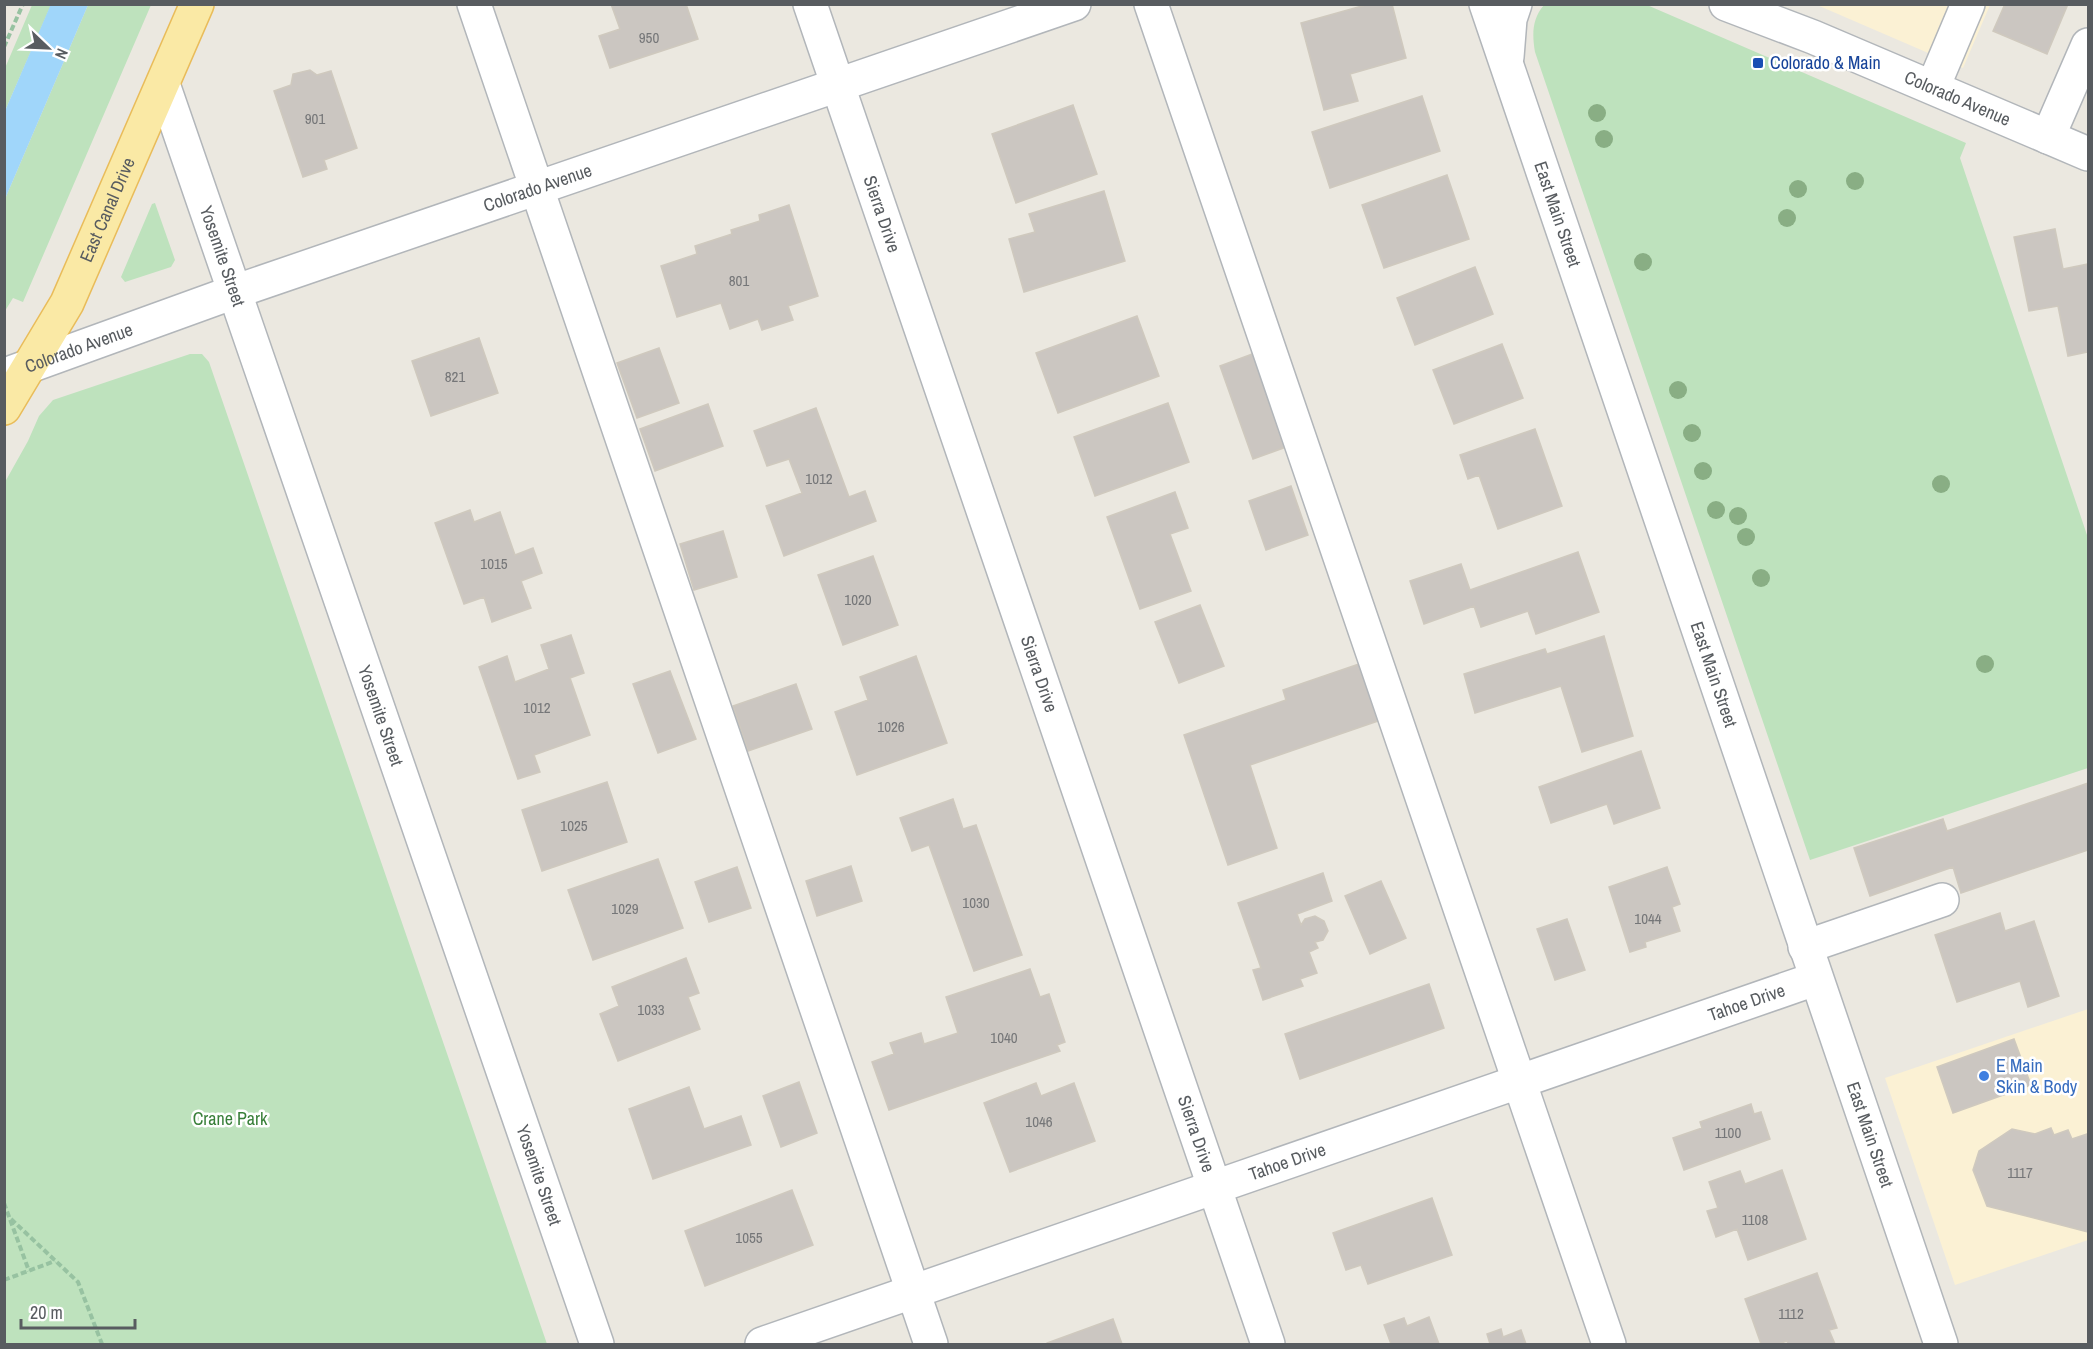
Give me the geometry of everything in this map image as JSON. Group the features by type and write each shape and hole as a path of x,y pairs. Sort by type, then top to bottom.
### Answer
{"main road":[{"name":"East Canal Drive","path":"4,408 18,370 67,303 197,4"}],"street":[{"path":"474,4 931,1344"},
{"name":"Sierra Drive","path":"810,4 1268,1344"},
{"name":"Colorado Avenue","path":"18,370 234,292 1074,4"},
{"path":"1151,4 1609,1344"},
{"name":"East Main Street","path":"1486,4 1804,947 1941,1344"},
{"path":"1508,73 1507,46 1510,19 1515,4"},
{"name":"Colorado Avenue","path":"1726,4 1813,37 2088,154"},
{"path":"1933,87 1968,4"},
{"path":"2048,137 2088,45"},
{"name":"Yosemite Street","path":"163,84 597,1344"},
{"path":"1804,947 1942,900"},
{"name":"Tahoe Drive","path":"762,1344 1815,979"}],"path":[{"path":"4,47 23,4"},
{"path":"4,1203 29,1271"},
{"path":"10,1219 78,1282 102,1344"},
{"path":"4,1280 55,1261"}],"shaded area":[{"path":"1817,5 1990,5 1963,68"},
{"path":"2088,1009 2088,1240 1955,1285 1885,1078"}],"green space":[{"path":"32,5 51,5 5,111 5,68"},
{"path":"88,5 151,5 23,302 13,298 5,311 5,199"},
{"path":"1544,5 1647,5 1966,143 1960,158 2088,538 2088,768 1810,860 1535,52 1534,27 1537,16"},
{"path":"155,203 175,260 171,267 125,282 121,277 152,204"},
{"name":"Crane Park","path":"190,354 202,354 209,362 547,1344 5,1344 5,482 39,416 53,400"}],"water":[{"path":"51,4 88,5 5,199 5,111"}],"building":[{"path":"611,4 686,4 698,39 610,68 599,36 620,29"},
{"path":"1369,4 1392,4 1406,58 1350,74 1358,101 1324,110 1301,23"},
{"path":"2005,4 2068,4 2047,54 1993,31"},
{"path":"310,70 317,75 331,71 357,148 324,160 327,169 303,177 274,91 291,85 293,74"},
{"path":"1422,96 1440,151 1330,188 1312,132"},
{"path":"1073,105 1097,174 1016,203 992,134"},
{"path":"1447,175 1469,239 1384,268 1362,205"},
{"path":"1104,191 1125,261 1024,292 1009,239 1035,232 1029,214"},
{"path":"789,205 818,296 788,306 793,320 762,330 758,319 730,329 721,303 677,317 661,266 697,254 695,246 732,234 731,230 760,221 759,215"},
{"path":"2055,229 2063,269 2088,264 2088,352 2068,356 2058,306 2029,311 2014,237"},
{"path":"1475,267 1493,314 1415,345 1397,298"},
{"path":"1137,316 1159,376 1058,413 1036,353"},
{"path":"479,338 498,393 431,416 412,361"},
{"path":"1502,344 1523,398 1454,424 1433,370"},
{"path":"659,348 679,403 637,418 617,363"},
{"path":"1255,353 1289,446 1253,459 1220,366"},
{"path":"1168,403 1189,462 1095,496 1074,437"},
{"path":"708,404 723,446 655,471 640,429"},
{"path":"816,408 849,497 865,491 876,521 784,556 766,506 802,493 789,459 767,466 754,431"},
{"path":"1535,429 1562,506 1498,529 1479,475 1468,479 1460,455"},
{"path":"1291,486 1308,535 1266,550 1249,501"},
{"path":"1175,492 1188,528 1170,534 1191,591 1140,609 1107,517"},
{"path":"470,510 474,522 500,512 515,555 533,548 542,573 521,581 531,608 492,622 484,597 464,604 435,523"},
{"path":"723,531 737,577 694,590 680,544"},
{"path":"1578,552 1599,612 1536,634 1528,611 1481,627 1474,606 1424,624 1410,581 1461,564 1470,590"},
{"path":"873,556 898,625 843,645 818,575"},
{"path":"1200,605 1224,666 1179,683 1155,622"},
{"path":"571,635 584,673 570,678 590,735 534,755 540,772 518,779 479,667 507,656 515,682 549,669 541,645"},
{"path":"1604,636 1633,736 1582,752 1561,686 1475,713 1464,674 1545,649 1547,654"},
{"path":"916,656 947,743 857,775 835,712 868,700 860,677"},
{"path":"1359,664 1378,721 1250,765 1277,848 1228,865 1184,735 1286,700 1283,690"},
{"path":"670,671 696,739 658,753 633,684"},
{"path":"796,684 812,729 748,751 733,706"},
{"path":"1641,751 1660,808 1614,824 1607,804 1551,823 1539,787"},
{"path":"607,782 627,842 542,871 522,810"},
{"path":"2088,783 2088,850 1961,893 1953,867 1870,896 1854,848 1943,819 1947,831"},
{"path":"953,799 963,829 976,825 1022,955 974,971 929,845 912,851 900,818"},
{"path":"658,859 683,928 593,960 568,890"},
{"path":"851,866 862,901 817,916 806,881"},
{"path":"737,867 751,908 709,922 695,882"},
{"path":"1667,867 1680,904 1672,907 1680,931 1645,942 1646,947 1630,952 1609,887"},
{"path":"1323,873 1332,901 1297,914 1301,925 1305,919 1315,916 1324,921 1328,931 1323,940 1315,942 1318,948 1309,952 1317,973 1300,979 1303,986 1263,1000 1253,970 1261,968 1238,903"},
{"path":"1381,881 1406,938 1370,954 1345,896"},
{"path":"2000,913 2005,931 2034,921 2059,996 2028,1007 2020,981 1957,1002 1935,935"},
{"path":"1567,919 1585,970 1555,980 1537,929"},
{"path":"686,958 699,993 688,997 700,1029 618,1061 600,1014 619,1006 612,987"},
{"path":"1030,969 1040,997 1049,994 1065,1042 1057,1045 1060,1051 889,1110 872,1062 894,1054 890,1043 921,1033 924,1044 958,1033 946,997"},
{"path":"1429,984 1444,1028 1300,1079 1285,1034"},
{"name":"E Main Skin & Body","path":"2014,1039 2031,1085 1953,1113 1937,1067"},
{"path":"799,1082 817,1133 781,1147 763,1096"},
{"path":"1036,1083 1041,1096 1074,1083 1095,1141 1010,1172 984,1103"},
{"path":"689,1087 704,1129 741,1116 751,1145 653,1179 629,1109"},
{"path":"1751,1104 1754,1114 1761,1112 1770,1139 1684,1170 1673,1138 1702,1128 1700,1122"},
{"path":"2051,1128 2054,1135 2068,1130 2072,1139 2087,1134 2088,1232 1987,1206 1973,1170 1979,1151 2012,1129 2035,1134"},
{"path":"1782,1170 1806,1239 1748,1260 1737,1229 1716,1237 1707,1211 1718,1208 1709,1182 1740,1171 1745,1184"},
{"path":"792,1190 813,1245 705,1286 685,1231"},
{"path":"1432,1198 1452,1255 1368,1284 1361,1265 1346,1270 1333,1233"},
{"path":"1817,1273 1837,1328 1829,1330 1835,1344 1788,1344 1787,1341 1778,1344 1761,1344 1745,1299"},
{"path":"1429,1317 1439,1344 1391,1344 1384,1325 1404,1318 1407,1326"},
{"path":"1113,1319 1122,1344 1047,1344 1047,1343"},
{"path":"1501,1329 1503,1337 1521,1330 1526,1344 1490,1344 1487,1334"}],"place":[{"name":"Colorado & Main","path":"1758,63"},
{"name":"E Main Skin & Body","path":"1984,1076"}]}
